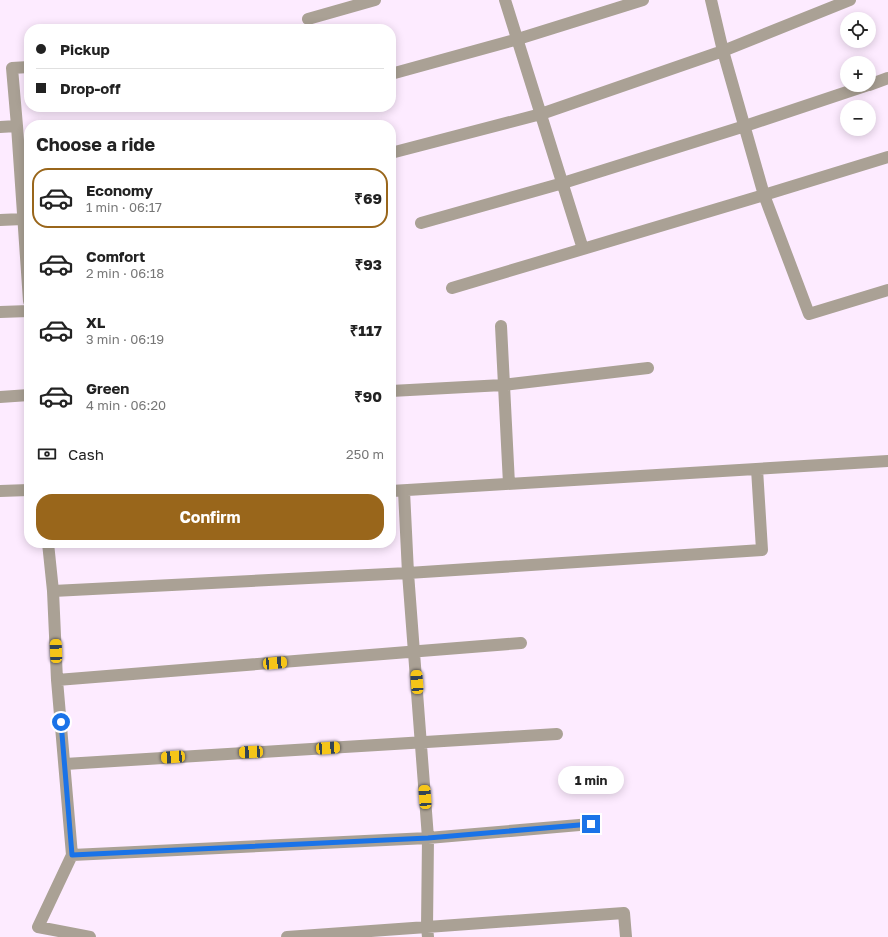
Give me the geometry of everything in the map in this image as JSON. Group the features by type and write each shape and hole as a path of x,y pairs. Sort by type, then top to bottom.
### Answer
{"street":[{"path":"308,19 375,0"},
{"path":"505,0 583,249"},
{"path":"396,73 518,39 643,0"},
{"path":"711,0 723,51 764,195 809,314 888,290"},
{"path":"396,152 541,114 723,51 850,0"},
{"path":"24,67 12,68 17,126 24,146 24,224"},
{"path":"876,82 888,78"},
{"path":"420,223 563,183 745,126 847,92"},
{"path":"0,127 17,126"},
{"path":"452,288 888,157"},
{"path":"0,220 23,219"},
{"path":"0,312 24,311"},
{"path":"501,326 509,484"},
{"path":"396,391 503,385 648,368"},
{"path":"0,397 24,395"},
{"path":"396,491 888,461"},
{"path":"53,591 408,573 762,550 757,469"},
{"path":"0,491 24,490"},
{"path":"404,491 408,573 428,838 427,932"},
{"path":"38,927 72,855 57,680 53,591 49,548"},
{"path":"57,680 521,643"},
{"path":"65,764 557,734"},
{"path":"72,855 428,838 591,824"},
{"path":"287,937 427,932 624,913 626,937"},
{"path":"38,927 49,937"},
{"path":"38,927 90,937"}],"route":[{"path":"61,722 72,855 428,838 591,824"}]}
